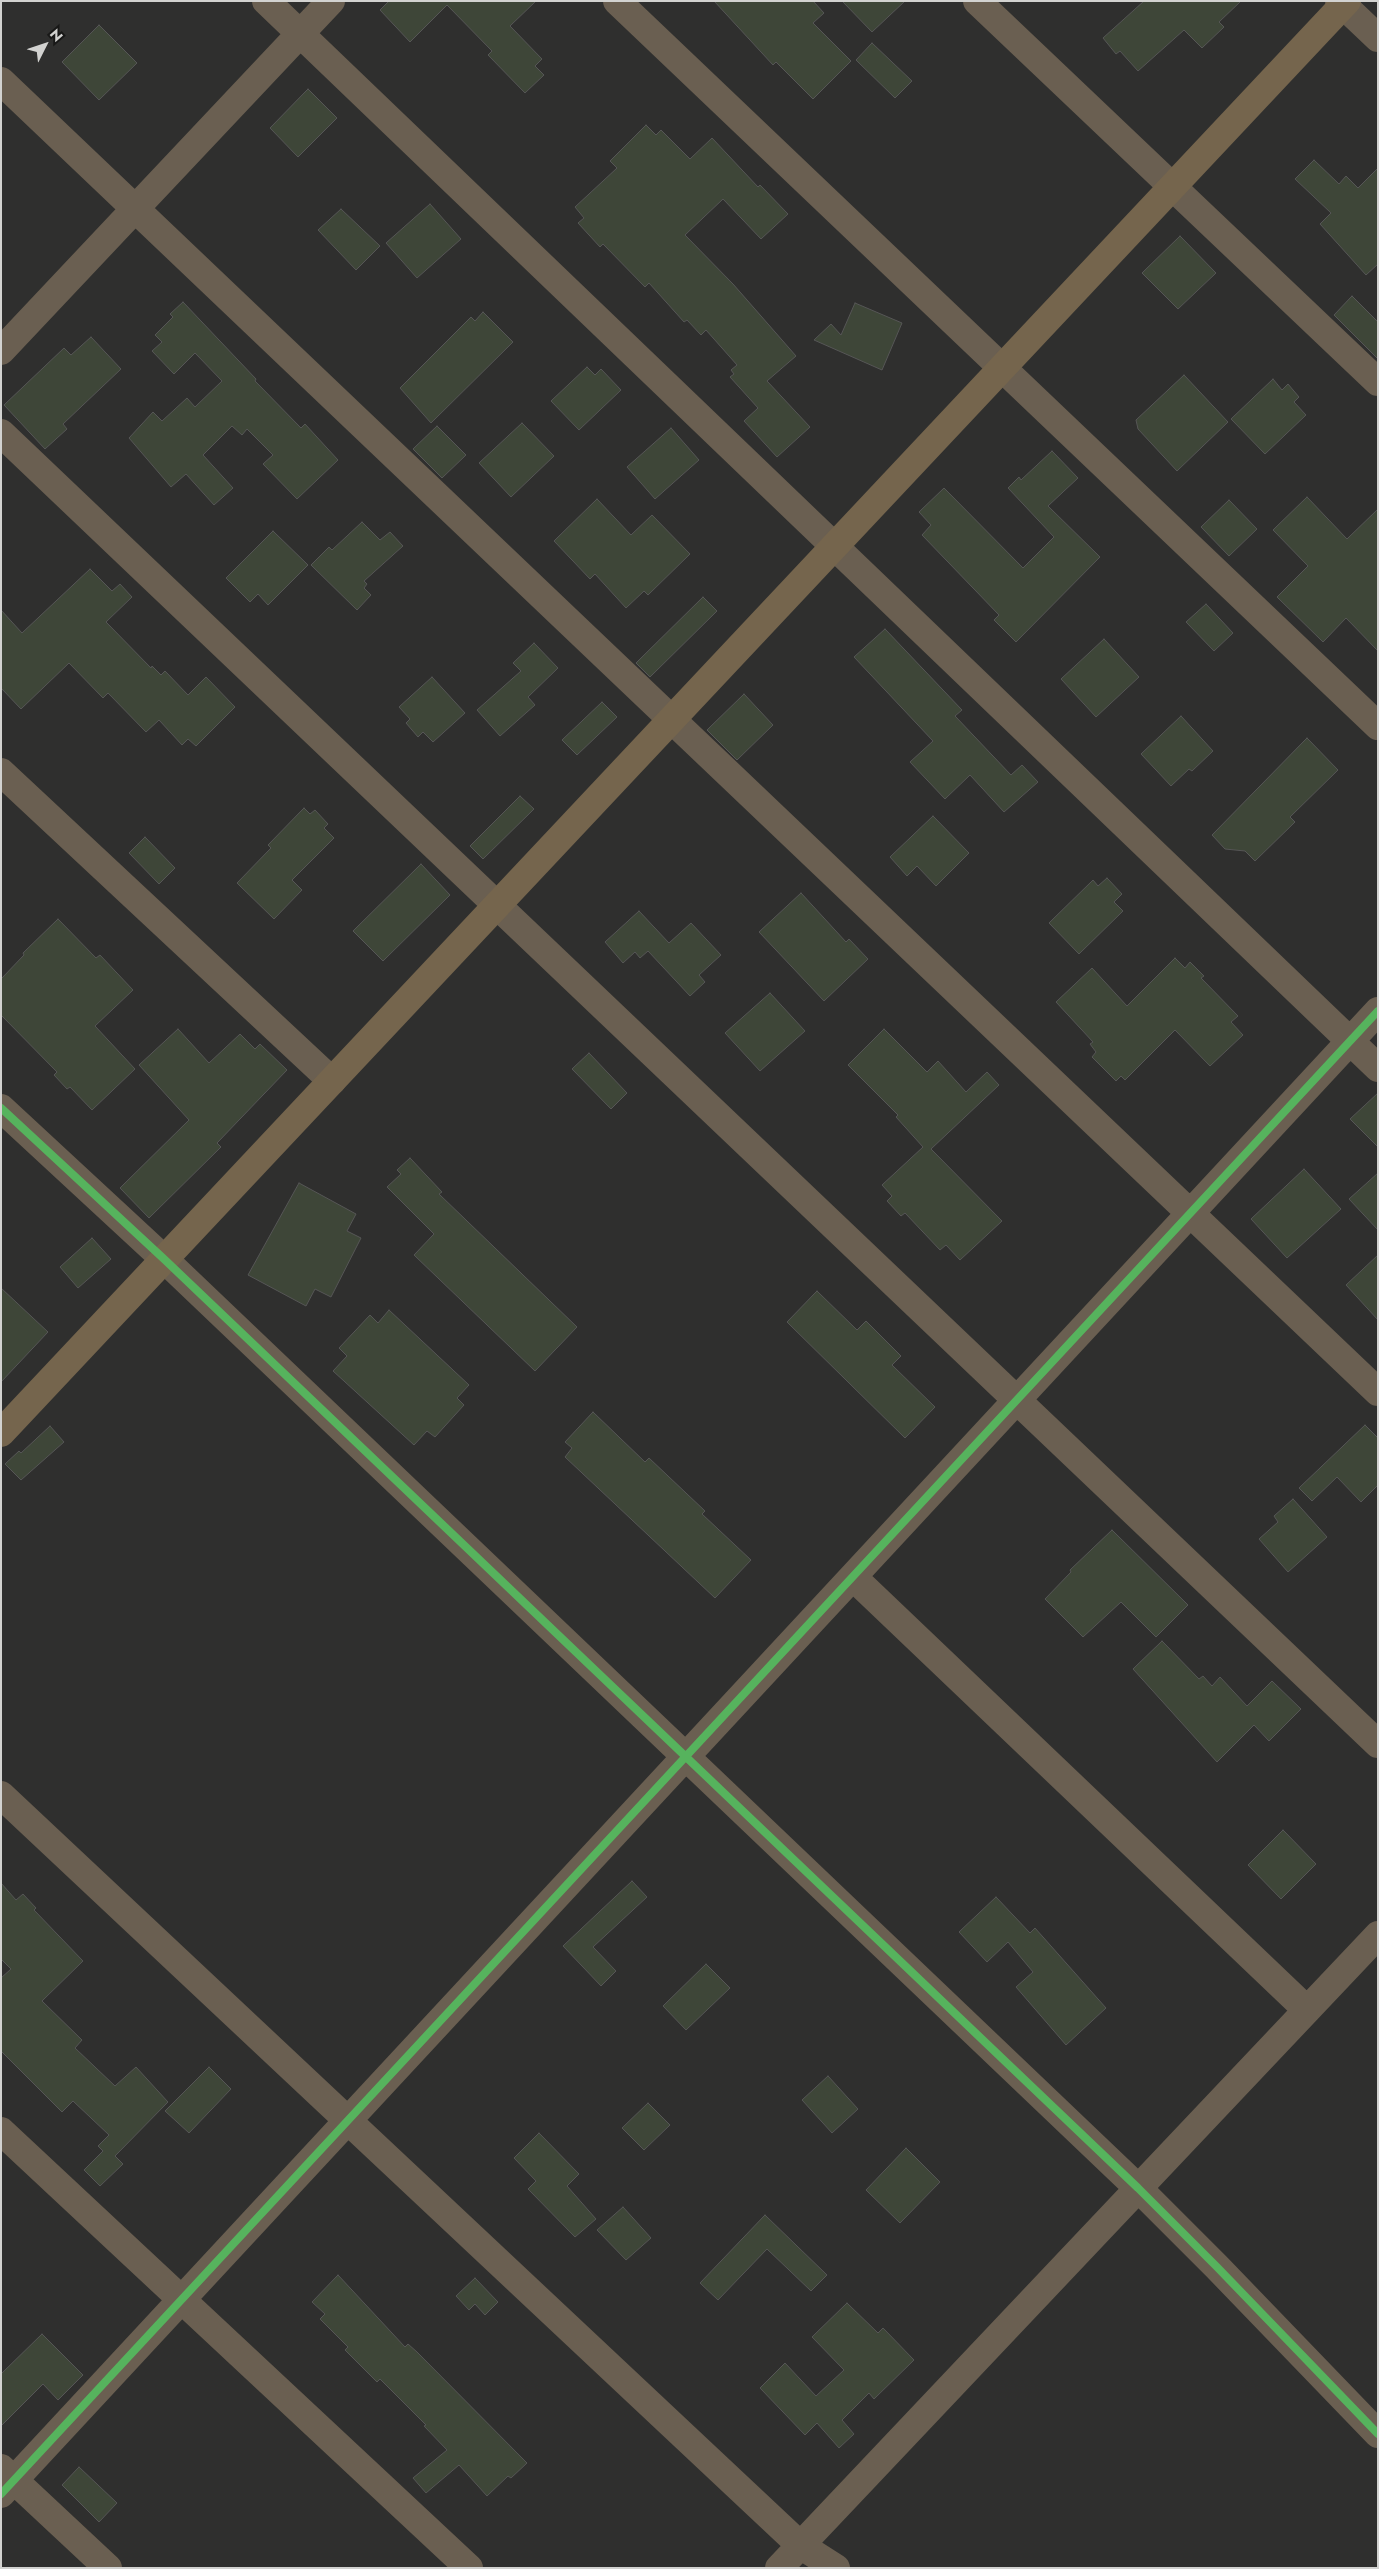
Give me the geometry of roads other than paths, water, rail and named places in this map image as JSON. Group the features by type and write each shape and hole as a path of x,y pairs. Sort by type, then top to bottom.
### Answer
{"main road":[{"path":"1,1433 1173,188 1343,3"}],"street":[{"path":"266,1 1378,1068"},
{"path":"1,351 331,1"},
{"path":"617,1 1378,726"},
{"path":"977,1 1378,382"},
{"path":"1343,3 1378,38"},
{"path":"1,81 1378,1392"},
{"path":"1,433 1378,1744"},
{"path":"1,772 332,1080"},
{"path":"108,2568 6,2481 182,2300 1378,1011"},
{"path":"1,1108 164,1259 1138,2188 1378,2434"},
{"path":"853,1577 1307,2010"},
{"path":"1,1795 800,2545 836,2568"},
{"path":"779,2568 1378,1935"},
{"path":"1,2131 469,2568"}]}
